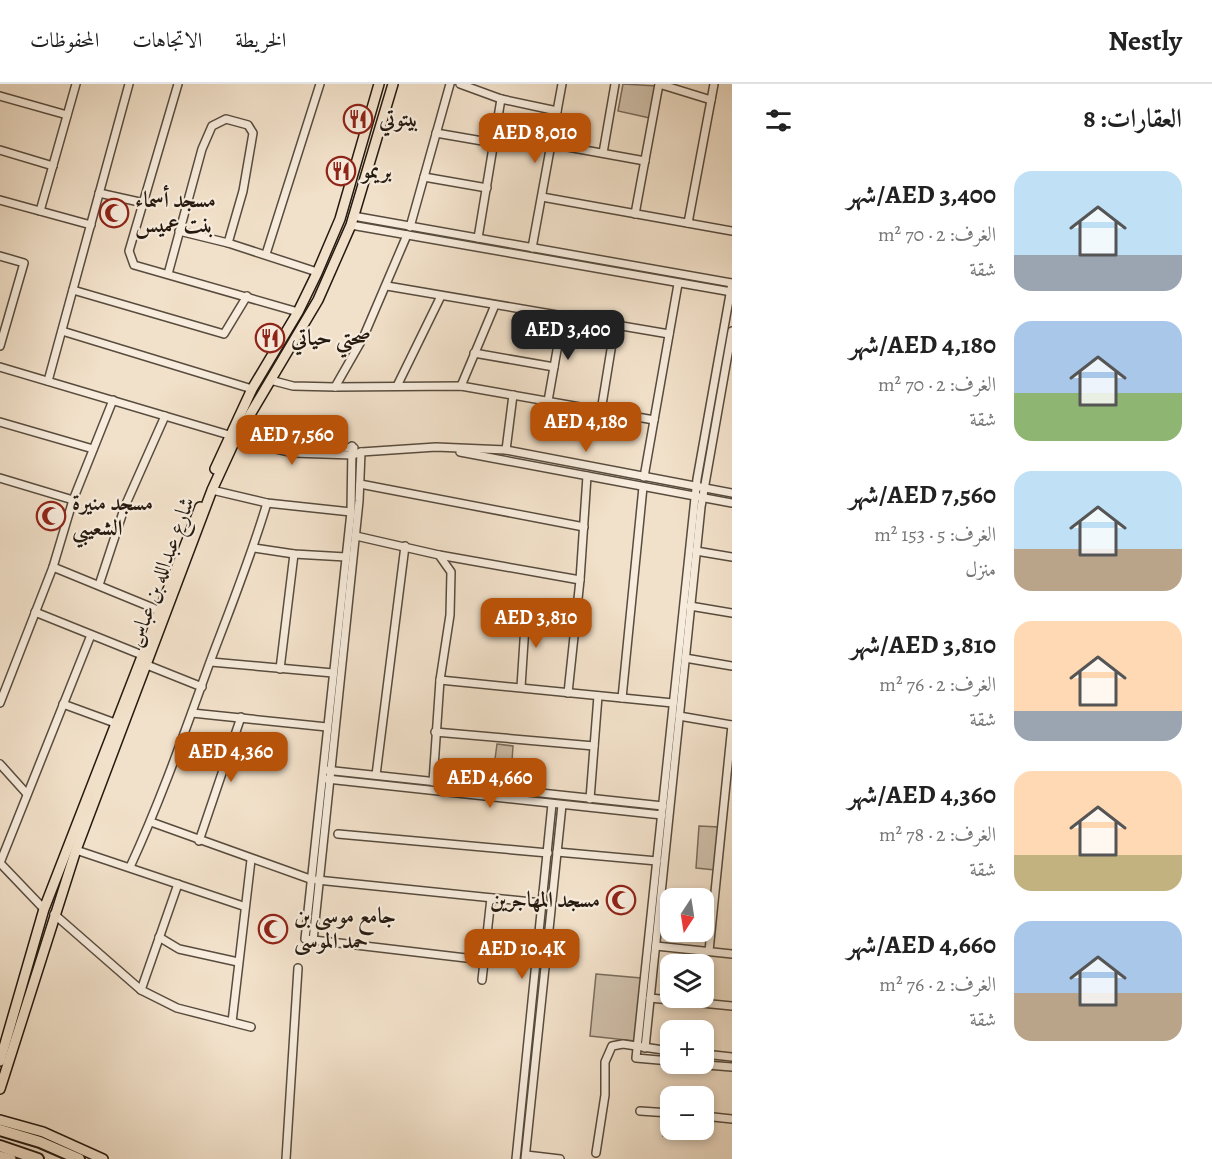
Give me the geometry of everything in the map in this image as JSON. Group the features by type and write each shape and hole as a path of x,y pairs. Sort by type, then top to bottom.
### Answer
{"highway":[{"path":"0,1130 40,1142 79,1159"},
{"path":"0,1146 38,1159"}],"main road":[{"name":"شارع عبدالله بن عباس","path":"0,1089 76,850 252,389 298,312 340,219 379,84"},
{"name":"شارع عبدالله بن عباس","path":"0,1059 44,909 158,610 235,436 318,300 352,221 393,84"},
{"path":"0,1120 43,1132 103,1159"},
{"path":"0,1156 10,1159"}],"street":[{"path":"40,211 76,84"},
{"path":"48,381 129,84"},
{"path":"178,84 129,256 134,265 298,312"},
{"path":"266,254 320,84"},
{"path":"410,227 450,84"},
{"path":"460,84 501,99 557,111"},
{"path":"532,248 561,84"},
{"path":"603,153 615,84"},
{"path":"635,214 659,84 711,100"},
{"path":"688,223 714,84"},
{"path":"0,96 67,115"},
{"path":"478,238 501,99"},
{"path":"168,274 178,231 208,134 216,122 226,118 248,125 253,132 243,191 228,243"},
{"path":"436,133 494,143"},
{"path":"551,144 645,160"},
{"path":"0,150 53,166"},
{"path":"424,177 487,188"},
{"path":"99,193 144,203"},
{"path":"542,197 732,231"},
{"path":"0,200 91,225"},
{"path":"352,221 410,227 478,238 732,283 700,487 637,1047 636,1058 660,1060"},
{"path":"352,221 407,235 731,293"},
{"path":"178,231 266,254 317,272"},
{"path":"335,387 363,338 407,235"},
{"path":"0,256 24,263 0,346"},
{"path":"644,477 678,284"},
{"path":"387,286 669,334"},
{"path":"73,290 225,334 247,296"},
{"path":"397,386 441,296"},
{"path":"461,386 495,305"},
{"path":"0,308 10,310"},
{"path":"548,401 563,316"},
{"path":"601,411 615,325"},
{"path":"62,332 252,389"},
{"path":"700,487 732,336"},
{"path":"474,353 554,367"},
{"path":"0,368 294,453 353,455 361,452 436,447 506,450 732,493"},
{"path":"270,380 292,386 461,386 654,420"},
{"path":"506,450 513,395"},
{"path":"0,703 53,567 73,500 113,400"},
{"path":"99,585 125,506 165,416"},
{"path":"0,422 93,449"},
{"path":"235,436 295,444 352,446 361,452"},
{"path":"326,770 327,727 351,512 352,446"},
{"path":"436,447 732,503"},
{"path":"361,452 356,536 314,880 313,941 483,960"},
{"path":"568,693 580,580 587,476"},
{"path":"0,477 73,500"},
{"path":"360,484 584,527"},
{"path":"622,698 643,487"},
{"path":"212,490 267,503 351,512"},
{"path":"645,1048 696,551 699,497"},
{"path":"130,867 151,822 202,687 254,548 267,503"},
{"path":"356,536 439,555 580,580"},
{"path":"376,776 405,546"},
{"path":"254,548 294,554 346,557"},
{"path":"696,551 732,557"},
{"path":"280,669 294,554"},
{"path":"433,782 440,680 450,615 451,572 439,555"},
{"path":"53,567 158,610"},
{"path":"690,606 732,613"},
{"path":"521,687 526,610"},
{"path":"35,612 142,655"},
{"path":"0,874 1,864 27,794 91,635"},
{"path":"685,658 732,666"},
{"path":"211,662 333,674"},
{"path":"147,665 202,687"},
{"path":"440,680 674,704"},
{"path":"590,799 598,696"},
{"path":"63,704 115,723"},
{"path":"192,713 327,727"},
{"path":"679,716 732,725 709,951"},
{"path":"199,840 241,717"},
{"path":"435,732 594,746"},
{"path":"0,764 27,794"},
{"path":"326,770 663,806"},
{"path":"325,779 662,815"},
{"path":"516,1159 552,804"},
{"path":"560,1159 525,1157 562,805"},
{"path":"151,822 250,860 314,880 542,903"},
{"path":"338,834 548,853"},
{"path":"76,850 243,906"},
{"path":"557,852 657,861"},
{"path":"232,1022 243,906 250,860"},
{"path":"1,864 44,909"},
{"path":"141,990 178,884"},
{"path":"482,980 492,898"},
{"path":"54,914 141,990 177,1008 250,1027"},
{"path":"159,937 179,949 238,962"},
{"path":"656,946 732,954"},
{"path":"286,1159 298,968"},
{"path":"650,998 732,1006"},
{"path":"596,1153 606,1095 607,1055 612,1046 660,1050"},
{"path":"714,1055 732,1057"},
{"path":"714,1066 732,1067"},
{"path":"640,1111 660,1112"},
{"path":"714,1117 732,1119"}],"shaded area":[{"path":"623,84 657,86 650,118 618,111"},
{"path":"497,744 513,746 512,761 495,759"},
{"path":"699,826 719,827 715,870 696,868"},
{"path":"596,974 641,978 635,1041 590,1036"}],"place":[{"name":"بيتوتي","path":"358,119"},
{"name":"بريمو","path":"341,171"},
{"name":"مسجد أسماء بنت عميس","path":"114,213"},
{"name":"صحتي حياتي","path":"270,338"},
{"name":"مسجد منيرة الشعيبي","path":"51,516"},
{"name":"مسجد المهاجرين","path":"621,900"},
{"name":"جامع موسى بن حمد الموسى","path":"273,929"}]}
